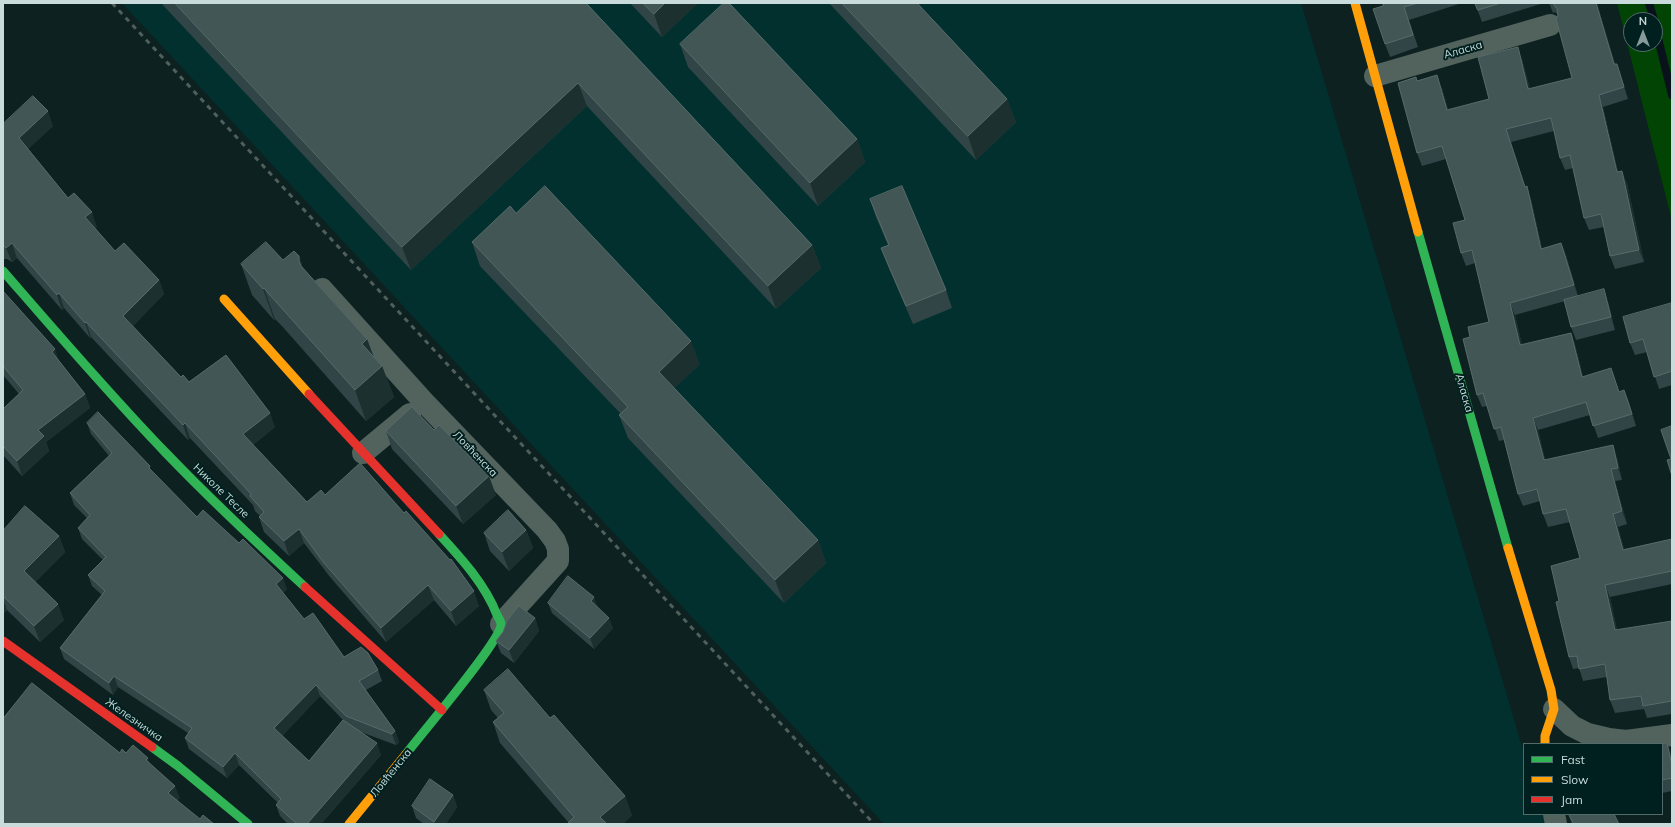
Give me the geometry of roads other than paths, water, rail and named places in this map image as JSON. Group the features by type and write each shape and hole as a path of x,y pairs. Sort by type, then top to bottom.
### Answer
{"street":[{"name":"Аласка","path":"1355,3 1494,498 1551,690 1554,709 1545,736 1545,743"},
{"name":"Аласка","path":"1375,76 1550,24"},
{"name":"Николе Тесле","path":"3,271 128,414 189,477 319,600 442,710"},
{"name":"Ловћенска","path":"322,289 424,402 534,515 557,545 559,556 558,561 501,624 497,637 442,710 349,824"},
{"path":"224,299 364,453 459,554 485,590 493,604 501,624"},
{"path":"364,453 424,402"},
{"name":"Железничка","path":"3,641 178,766 248,824"},
{"path":"1554,709 1572,726 1588,734 1608,739 1626,741 1672,735"}],"waterway":[{"path":"1649,3 1652,12"},
{"path":"1661,52 1672,95"}],"railway":[{"path":"112,3 874,824"}]}
